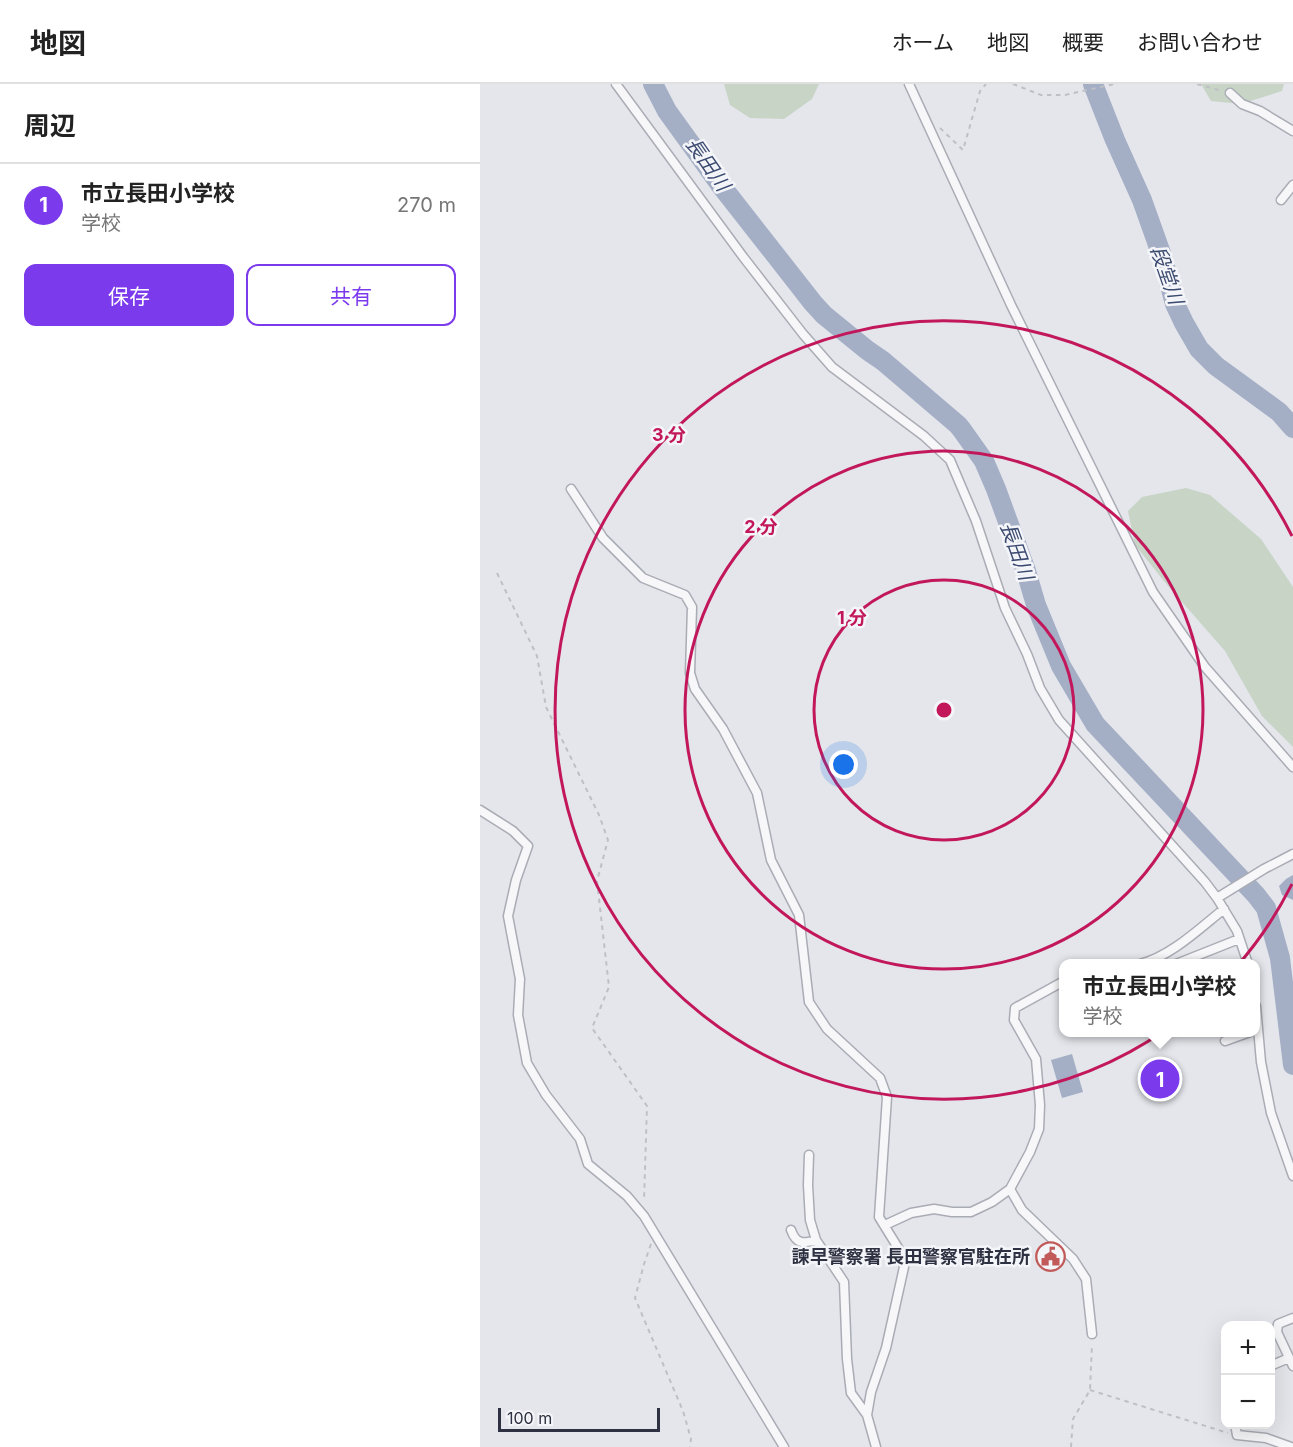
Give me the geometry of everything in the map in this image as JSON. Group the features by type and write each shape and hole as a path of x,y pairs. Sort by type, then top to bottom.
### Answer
{"street":[{"path":"616,84 744,258 803,334 832,367 924,436 950,460 976,521 1005,608 1040,688 1059,720 1205,882 1221,896 1224,909 1237,931 1246,959"},
{"path":"909,84 1011,305 1153,592 1205,667 1293,768"},
{"path":"1230,93 1242,104 1260,111 1293,131"},
{"path":"1281,200 1293,185"},
{"path":"571,489 603,538 643,578 686,595 692,607 690,673 695,688 723,729 757,793 771,860 799,915 809,1002 827,1029 880,1078 887,1097 879,1217 900,1251 904,1267 886,1348 871,1392 867,1415"},
{"path":"480,810 513,831 528,846 516,880 508,916 520,980 518,1015 527,1063 546,1095 580,1139 588,1164 627,1196 644,1216 784,1447"},
{"path":"1221,896 1293,854"},
{"path":"1156,959 1224,909"},
{"path":"1189,959 1239,939"},
{"path":"885,1225 911,1214 934,1209 970,1212 992,1202 1010,1188 1039,1129 1040,1105 1036,1059 1014,1020 1015,1008 1059,984"},
{"path":"1225,1041 1237,1037"},
{"path":"1256,1037 1270,1113 1293,1176"},
{"path":"809,1155 810,1220 816,1240 844,1282 847,1359 851,1394 867,1415 876,1447"},
{"path":"1010,1188 1022,1210 1073,1259 1086,1279 1092,1334"},
{"path":"791,1230 798,1242 806,1243 816,1240"},
{"path":"1275,1365 1291,1362 1277,1332 1278,1324 1293,1318"},
{"path":"1236,1429 1237,1435 1266,1438 1291,1447"}],"path":[{"path":"938,126 963,150 980,91 986,84"},
{"path":"1013,84 1041,95 1065,95 1114,84"},
{"path":"1197,84 1230,93"},
{"path":"497,573 537,656 546,707 599,815 608,840 597,881 609,987 592,1028 647,1106 644,1216"},
{"path":"654,1233 635,1298 684,1411 691,1439 690,1447"},
{"path":"1071,1447 1073,1419 1090,1390 1092,1334"},
{"path":"1090,1390 1221,1432 1237,1435"}],"green space":[{"path":"724,84 819,84 812,99 784,119 750,118 730,105"},
{"path":"1201,84 1284,84 1282,91 1241,104 1211,101"},
{"path":"1186,488 1210,495 1261,539 1293,587 1293,747 1262,716 1225,651 1135,545 1128,511 1142,497"}],"water":[{"path":"1293,875 1293,900 1282,895 1279,886"},
{"path":"1072,1054 1083,1092 1062,1098 1051,1060"}],"waterway":[{"name":"長田川","path":"653,84 667,111 719,183 813,303 824,315 883,361 958,425 984,461 1026,571 1036,605 1061,666 1095,724 1266,908 1280,958 1293,1065"},
{"name":"段堂川","path":"1093,84 1142,200 1162,256 1175,304 1199,349 1216,366 1279,412 1293,428"}],"place":[{"name":"市立長田小学校","path":"1160,1079"},
{"name":"諫早警察署 長田警察官駐在所","path":"1051,1257"}]}
